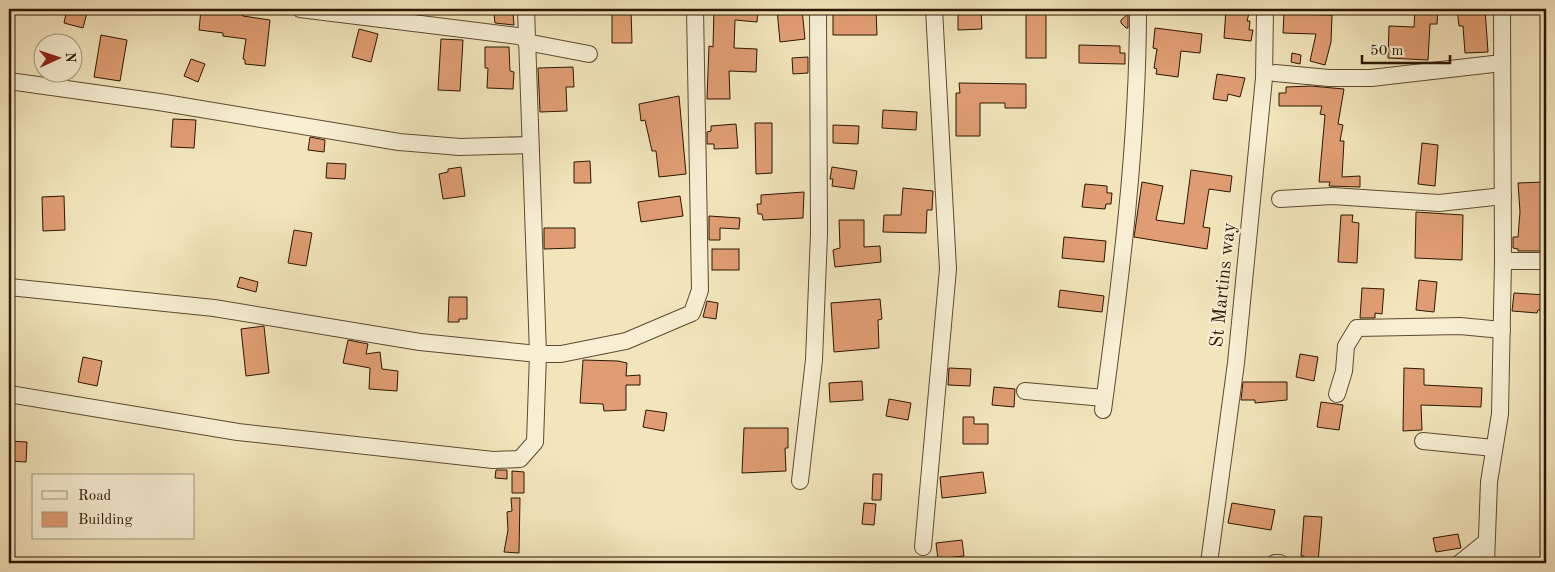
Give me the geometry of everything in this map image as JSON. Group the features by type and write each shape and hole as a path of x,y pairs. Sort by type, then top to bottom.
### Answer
{"street":[{"path":"300,9 526,40 589,54"},
{"path":"9,394 238,432 493,460 520,459 535,442 538,354 526,9"},
{"path":"9,286 214,308 420,342 538,354 561,354 626,341 692,313 700,290 695,9"},
{"path":"800,481 814,360 818,244 818,9"},
{"path":"923,547 948,269 934,9"},
{"path":"1025,391 1104,404 1130,187 1138,49 1138,9"},
{"name":"St Martins way","path":"1209,563 1236,363 1264,78 1265,9"},
{"path":"1486,563 1489,482 1500,414 1503,261 1502,9"},
{"path":"1275,73 1329,78 1371,78 1502,63"},
{"path":"9,81 159,102 399,142 460,147 530,146"},
{"path":"1280,199 1332,196 1439,203 1503,196"},
{"path":"1503,261 1546,261"},
{"path":"1337,394 1344,371 1346,346 1357,328 1460,326 1502,330"},
{"path":"1423,440 1494,448"},
{"path":"1460,563 1486,542"},
{"path":"1275,563 1280,563"}],"building":[{"path":"67,9 88,9 83,28 64,23"},
{"path":"201,9 243,14 243,16 270,20 265,66 245,64 243,59 246,39 223,36 223,33 199,30"},
{"path":"612,9 631,9 632,43 612,43"},
{"path":"714,9 758,9 757,22 735,20 734,48 757,49 756,72 729,71 730,99 707,99 709,46 713,47"},
{"path":"777,9 802,9 805,39 780,42"},
{"path":"833,9 876,9 877,35 833,35"},
{"path":"1226,9 1250,9 1247,21 1250,21 1249,30 1253,30 1251,41 1224,38"},
{"path":"1415,9 1438,11 1437,24 1430,24 1428,60 1388,58 1389,26 1414,27"},
{"path":"1457,9 1485,9 1488,52 1465,53 1463,26 1459,26"},
{"path":"958,10 981,10 982,29 958,30"},
{"path":"513,13 514,25 495,23 494,14"},
{"path":"1026,13 1046,13 1046,58 1026,58"},
{"path":"1128,14 1128,28 1126,28 1121,23 1121,20"},
{"path":"1284,14 1332,15 1331,42 1325,65 1310,61 1316,34 1283,33"},
{"path":"1155,28 1202,34 1200,53 1181,51 1178,77 1156,74 1157,69 1154,68 1157,49 1153,48"},
{"path":"359,29 378,34 371,62 352,57"},
{"path":"101,35 127,40 120,81 94,77"},
{"path":"441,39 463,40 460,91 438,90"},
{"path":"1079,45 1120,46 1120,53 1125,53 1125,64 1079,63"},
{"path":"485,47 509,47 510,71 514,72 513,89 487,88 488,68 485,68"},
{"path":"1292,53 1301,55 1300,64 1291,62"},
{"path":"808,57 808,73 793,74 792,58"},
{"path":"191,59 205,64 198,82 184,76"},
{"path":"573,67 574,87 566,87 567,111 540,112 538,68"},
{"path":"1217,74 1245,78 1240,97 1228,94 1227,101 1213,99"},
{"path":"959,83 1026,84 1026,108 1005,108 1005,103 980,103 980,136 956,136 956,93 960,93"},
{"path":"1311,86 1344,89 1338,124 1343,125 1340,141 1344,141 1342,177 1360,176 1360,187 1329,186 1330,182 1319,182 1325,115 1320,114 1322,106 1279,106 1279,93 1286,93 1286,87"},
{"path":"679,96 686,174 659,177 656,151 652,151 645,120 641,121 639,104"},
{"path":"883,110 917,112 916,130 882,128"},
{"path":"173,119 196,120 194,148 171,147"},
{"path":"755,123 772,123 772,173 756,174"},
{"path":"736,124 738,148 714,149 714,144 707,144 707,132 711,131 711,126"},
{"path":"833,125 859,126 858,144 833,143"},
{"path":"310,137 325,140 324,152 308,150"},
{"path":"1422,143 1438,145 1435,186 1418,184"},
{"path":"590,161 591,183 574,183 574,162"},
{"path":"327,163 346,164 345,179 326,178"},
{"path":"461,167 465,196 443,199 439,174 448,172 448,169"},
{"path":"832,167 857,171 854,189 832,186 833,179 830,179"},
{"path":"1191,170 1232,176 1230,192 1209,189 1203,227 1210,228 1207,249 1134,237 1142,182 1163,186 1156,220 1184,224"},
{"path":"1545,182 1546,251 1518,251 1518,249 1513,248 1513,237 1518,237 1520,212 1518,183"},
{"path":"1085,184 1107,186 1107,193 1112,193 1111,204 1106,204 1105,209 1082,207"},
{"path":"903,188 933,191 932,210 927,210 926,233 883,232 884,215 901,215"},
{"path":"804,192 803,218 763,220 762,214 758,214 757,204 761,204 761,195"},
{"path":"64,196 65,230 43,231 42,197"},
{"path":"680,196 683,216 641,222 638,202"},
{"path":"1416,212 1463,215 1462,260 1415,258"},
{"path":"1341,215 1353,215 1352,222 1359,223 1357,263 1338,262"},
{"path":"709,216 740,218 739,229 720,228 720,240 709,240"},
{"path":"839,220 864,220 864,247 880,246 881,262 835,267 833,250 840,248"},
{"path":"544,228 575,228 575,248 544,249"},
{"path":"294,230 312,233 306,266 288,263"},
{"path":"1064,237 1106,241 1104,262 1062,258"},
{"path":"712,249 739,249 739,270 712,270"},
{"path":"240,277 258,282 256,292 237,287"},
{"path":"1419,280 1437,282 1434,312 1416,310"},
{"path":"1362,288 1384,289 1382,314 1375,313 1375,318 1360,318"},
{"path":"1060,290 1104,296 1102,312 1058,307"},
{"path":"1514,293 1546,295 1546,310 1538,310 1537,313 1512,311"},
{"path":"449,297 467,297 467,319 459,319 459,322 448,322"},
{"path":"880,299 882,319 878,320 879,348 834,352 831,303"},
{"path":"707,301 718,303 716,319 703,317"},
{"path":"264,326 269,373 246,376 241,329"},
{"path":"348,340 368,344 366,354 380,352 382,369 398,371 397,391 369,389 370,368 343,363"},
{"path":"1300,354 1318,357 1314,381 1296,377"},
{"path":"83,357 102,361 97,386 78,382"},
{"path":"583,360 627,363 626,376 640,375 640,385 626,385 626,410 604,411 603,404 580,403"},
{"path":"949,368 971,369 970,386 948,385"},
{"path":"1404,368 1424,369 1424,385 1482,388 1481,407 1421,405 1422,430 1403,431"},
{"path":"862,381 863,400 830,402 829,383"},
{"path":"1243,382 1287,382 1287,400 1255,403 1255,400 1241,400"},
{"path":"994,387 1015,389 1014,407 992,405"},
{"path":"889,399 911,403 908,420 886,416"},
{"path":"1321,402 1343,405 1339,430 1317,427"},
{"path":"646,410 667,413 664,431 643,427"},
{"path":"963,417 974,417 974,424 988,424 988,444 963,444"},
{"path":"744,428 788,428 788,448 785,448 786,471 742,473"},
{"path":"9,441 27,442 26,462 9,461"},
{"path":"496,470 507,470 507,479 495,478"},
{"path":"512,471 524,472 524,493 512,493"},
{"path":"983,472 986,493 942,498 940,477"},
{"path":"873,474 882,474 881,500 872,500"},
{"path":"511,498 520,498 519,553 504,552 508,530 507,512 512,511"},
{"path":"864,503 876,504 874,525 862,524"},
{"path":"1232,503 1275,510 1271,530 1228,523"},
{"path":"1304,516 1322,517 1318,562 1304,561 1304,556 1301,556"},
{"path":"1458,534 1461,548 1436,552 1433,538"},
{"path":"962,540 964,556 938,559 936,543"}]}
